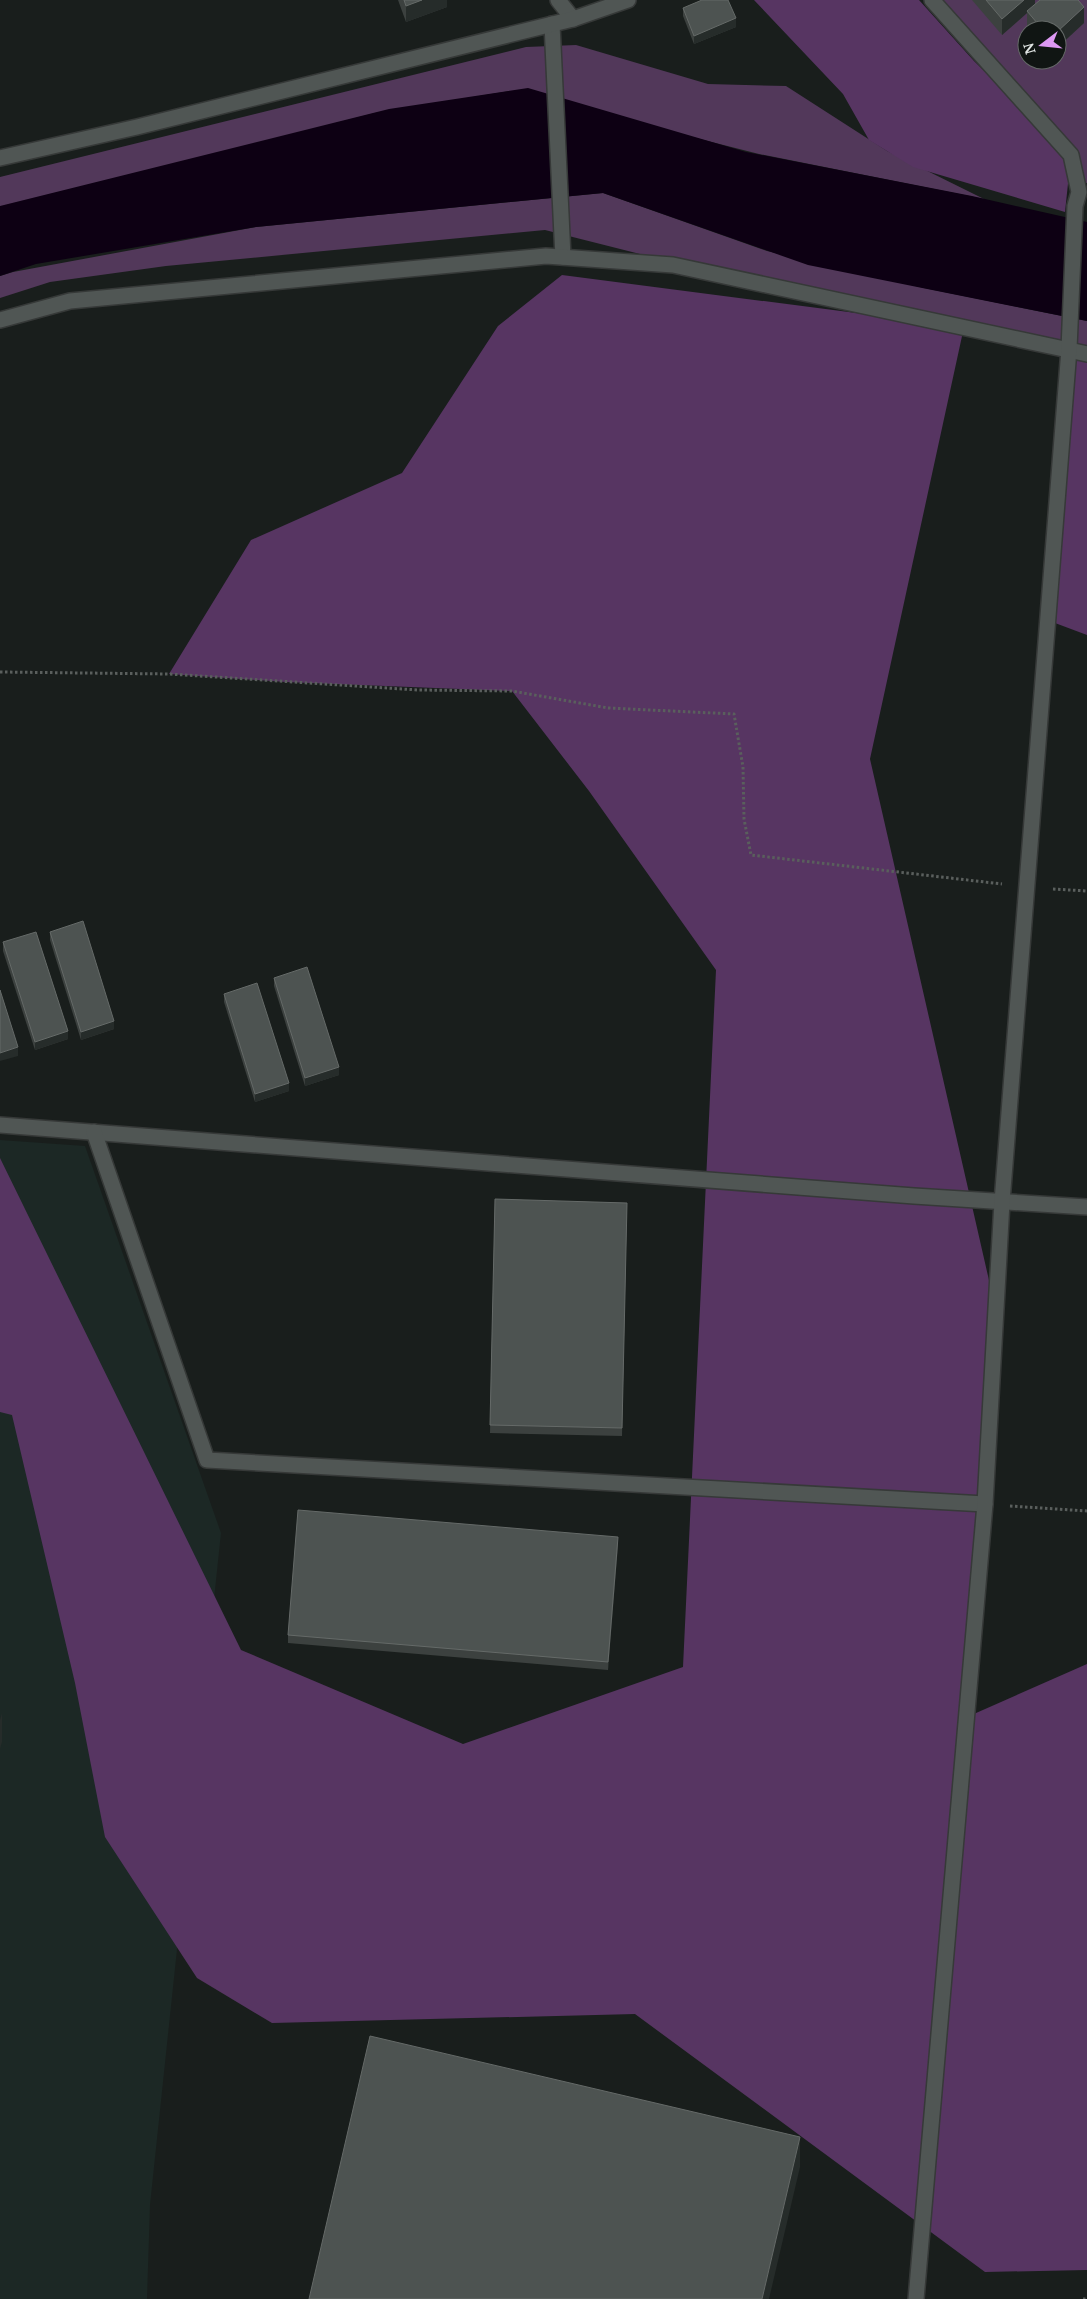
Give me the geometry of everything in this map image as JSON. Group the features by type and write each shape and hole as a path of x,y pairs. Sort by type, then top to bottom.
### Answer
{"street":[{"path":"558,0 572,19"},
{"path":"0,158 137,127 572,19 628,0"},
{"path":"916,2299 985,1504 1002,1202 1080,196 1071,155 932,0"},
{"path":"552,24 563,257"},
{"path":"0,320 70,301 344,273 546,256 673,265 1068,343 1087,354"},
{"path":"0,1125 1087,1207"},
{"path":"94,1132 207,1460 985,1504"}],"path":[{"path":"0,672 169,674 418,690 512,691 608,708 734,714 743,767 744,819 751,855 1026,887 1087,891"},
{"path":"985,1504 1087,1512"}],"shaded area":[{"path":"754,0 919,0 974,61 1071,155 1065,212 913,167 869,140 843,94"},
{"path":"932,0 1087,0 1087,183 1077,184"},
{"path":"576,45 708,84 786,86 887,151 984,199 759,154 510,91 375,113 0,210 0,177 526,47"},
{"path":"528,88 746,152 972,196 1087,222 1087,321 808,265 603,193 256,227 36,264 0,276 0,206 389,109"},
{"path":"603,193 767,251 924,288 1087,321 1087,352 735,278 545,230 166,266 50,282 0,298 0,276 13,272 256,227"},
{"path":"562,275 964,327 870,759 996,1311 967,1717 1087,1664 1087,2270 985,2272 635,2014 272,2023 197,1978 105,1837 75,1683 12,1415 0,1412 0,1158 241,1650 463,1744 683,1667 716,970 589,791 512,691 286,682 169,674 251,540 402,473 498,326"},
{"path":"1069,349 1087,354 1087,635 1047,620"},
{"path":"0,1140 85,1146 221,1533 150,2205 147,2299 0,2299"}],"building":[{"path":"404,0 422,0 406,6"},
{"path":"702,0 728,0 736,18 694,36 683,8"},
{"path":"986,0 1024,0 1002,19"},
{"path":"1040,0 1078,0 1084,7 1067,23 1067,20 1035,20 1027,11"},
{"path":"83,921 114,1021 81,1032 50,932"},
{"path":"36,932 68,1031 35,1042 3,942"},
{"path":"307,967 339,1067 305,1078 274,978"},
{"path":"257,983 289,1083 255,1094 224,994"},
{"path":"0,990 18,1047 0,1053"},
{"path":"495,1199 627,1203 622,1428 490,1425"},
{"path":"298,1510 618,1537 608,1662 288,1635"},
{"path":"370,2036 800,2137 762,2299 309,2299"}]}
